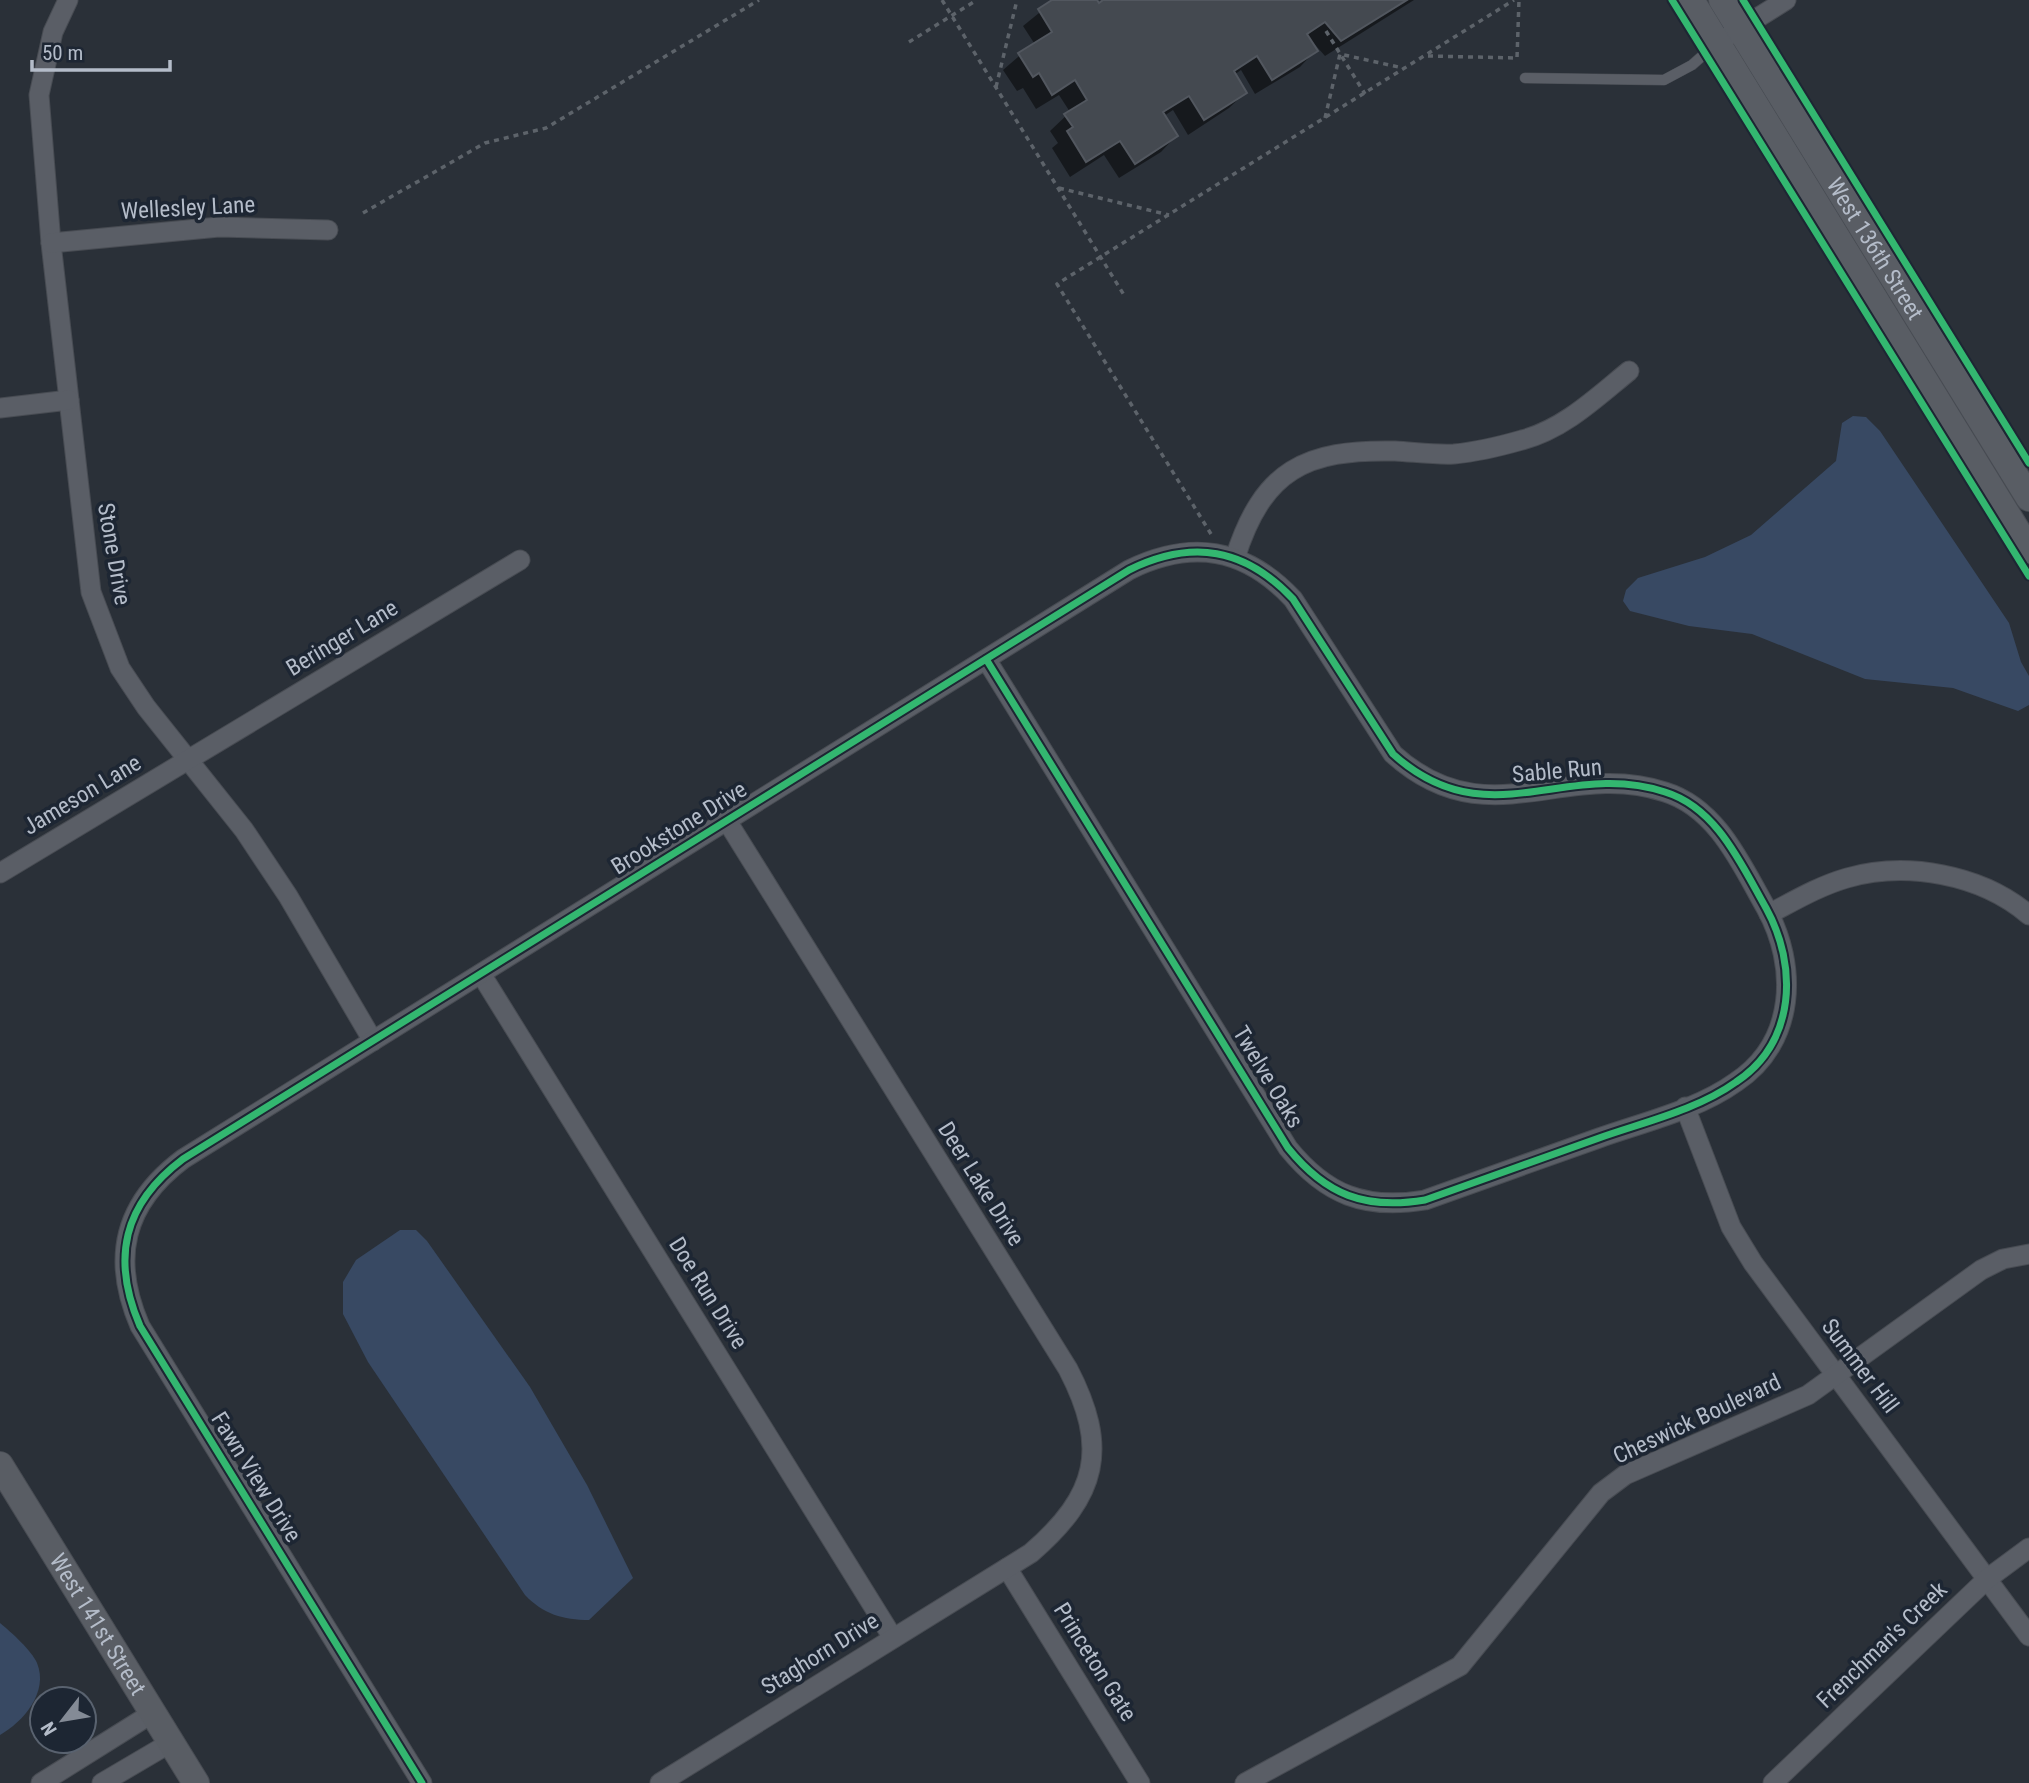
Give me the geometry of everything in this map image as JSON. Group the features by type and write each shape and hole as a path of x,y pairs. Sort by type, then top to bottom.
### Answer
{"street":[{"name":"Stone Drive","path":"68,0 53,32 39,95 51,243 91,592 120,668 146,706 244,831 288,896 373,1041"},
{"name":"West 136th Street","path":"1691,0 2029,550"},
{"name":"West 136th Street","path":"1722,0 2029,498"},
{"path":"1717,43 1786,0"},
{"name":"Wellesley Lane","path":"51,243 219,227 328,230"},
{"path":"1236,552 1245,526 1262,498 1287,472 1306,462 1359,451 1454,454 1525,440 1568,420 1629,371"},
{"path":"0,408 69,400"},
{"name":"Brookstone Drive","path":"158,1180 183,1159 1148,561 1188,551 1236,552"},
{"name":"Sable Run","path":"1236,552 1274,579 1293,599 1393,754 1414,773 1466,794 1508,796 1625,784 1668,792 1692,804 1712,821 1769,914 1786,957 1787,1005 1780,1029 1753,1068 1737,1082 1685,1107"},
{"name":"Beringer Lane","path":"190,759 520,560"},
{"name":"Twelve Oaks","path":"986,659 1288,1148 1307,1172 1328,1186 1350,1197 1373,1202 1401,1204 1425,1200 1685,1107"},
{"name":"Jameson Lane","path":"0,873 190,759"},
{"name":"Deer Lake Drive","path":"727,821 1082,1395 1091,1437 1091,1463 1084,1488 1061,1526 1031,1553 1007,1568"},
{"path":"1769,914 1825,886 1881,871 1928,872 1979,885 2029,915"},
{"name":"Doe Run Drive","path":"481,974 893,1638"},
{"name":"Summer Hill","path":"1685,1107 1731,1227 1753,1263 2029,1636"},
{"name":"Fawn View Drive","path":"158,1180 141,1202 124,1246 123,1270 129,1301 141,1326 422,1783"},
{"name":"Cheswick Boulevard","path":"1245,1783 1460,1666 1601,1493 1625,1475 1808,1395 1981,1270 2003,1259 2029,1254"},
{"name":"West 141st Street","path":"0,1465 151,1714 196,1783"},
{"name":"Frenchman's Creek","path":"1773,1783 1987,1579 2029,1548"},
{"name":"Staghorn Drive","path":"660,1783 1007,1568"},
{"name":"Princeton Gate","path":"1007,1568 1140,1783"},
{"path":"41,1783 151,1714"},
{"path":"102,1783 170,1743"}],"lane":[{"path":"1525,78 1664,80 1692,65 1717,43"}],"path":[{"path":"363,212 485,143 545,128 759,0"},
{"path":"942,0 1124,295"},
{"path":"909,42 977,0"},
{"path":"996,88 1017,0"},
{"path":"1426,56 1517,58 1517,0"},
{"path":"1236,552 1212,535 1057,284 1517,0"},
{"path":"1326,31 1365,94"},
{"path":"1340,54 1405,69"},
{"path":"1325,118 1340,54"},
{"path":"1057,188 1169,215"}],"water":[{"path":"1853,416 1866,417 1880,431 2009,623 2021,662 2029,676 2029,705 2018,711 1953,688 1865,679 1752,634 1689,626 1630,611 1623,601 1626,590 1638,578 1705,557 1751,535 1836,461 1842,423"},
{"path":"400,1230 416,1230 427,1241 530,1387 587,1485 633,1578 589,1620 554,1615 525,1595 368,1362 343,1314 343,1282 356,1260"},
{"path":"0,1623 37,1663 40,1685 28,1685 28,1710 0,1735"}],"building":[{"path":"1052,0 1097,0 1099,3 1103,0 1407,0 1341,41 1325,22 1307,34 1318,51 1272,80 1257,56 1234,71 1247,93 1204,120 1189,96 1163,112 1178,136 1135,164 1120,141 1086,162 1067,131 1073,127 1064,114 1087,100 1075,80 1052,95 1039,73 1033,77 1018,53 1052,32 1038,9"}],"cycle path":[{"path":"1672,0 2029,576"},
{"path":"1743,0 2029,463"},
{"path":"422,1783 140,1326 126,1278 125,1256 128,1234 135,1214 163,1176 183,1159 1129,570 1174,554 1196,552 1237,559 1275,582 1293,599 1393,754 1428,779 1461,791 1494,795 1594,784 1628,784 1665,792 1699,811 1713,824 1737,856 1776,930 1783,954 1786,1002 1780,1025 1770,1046 1756,1065 1736,1082 1704,1100 1425,1200 1384,1203 1365,1200 1332,1188 1302,1164 1288,1148 986,659"}]}
